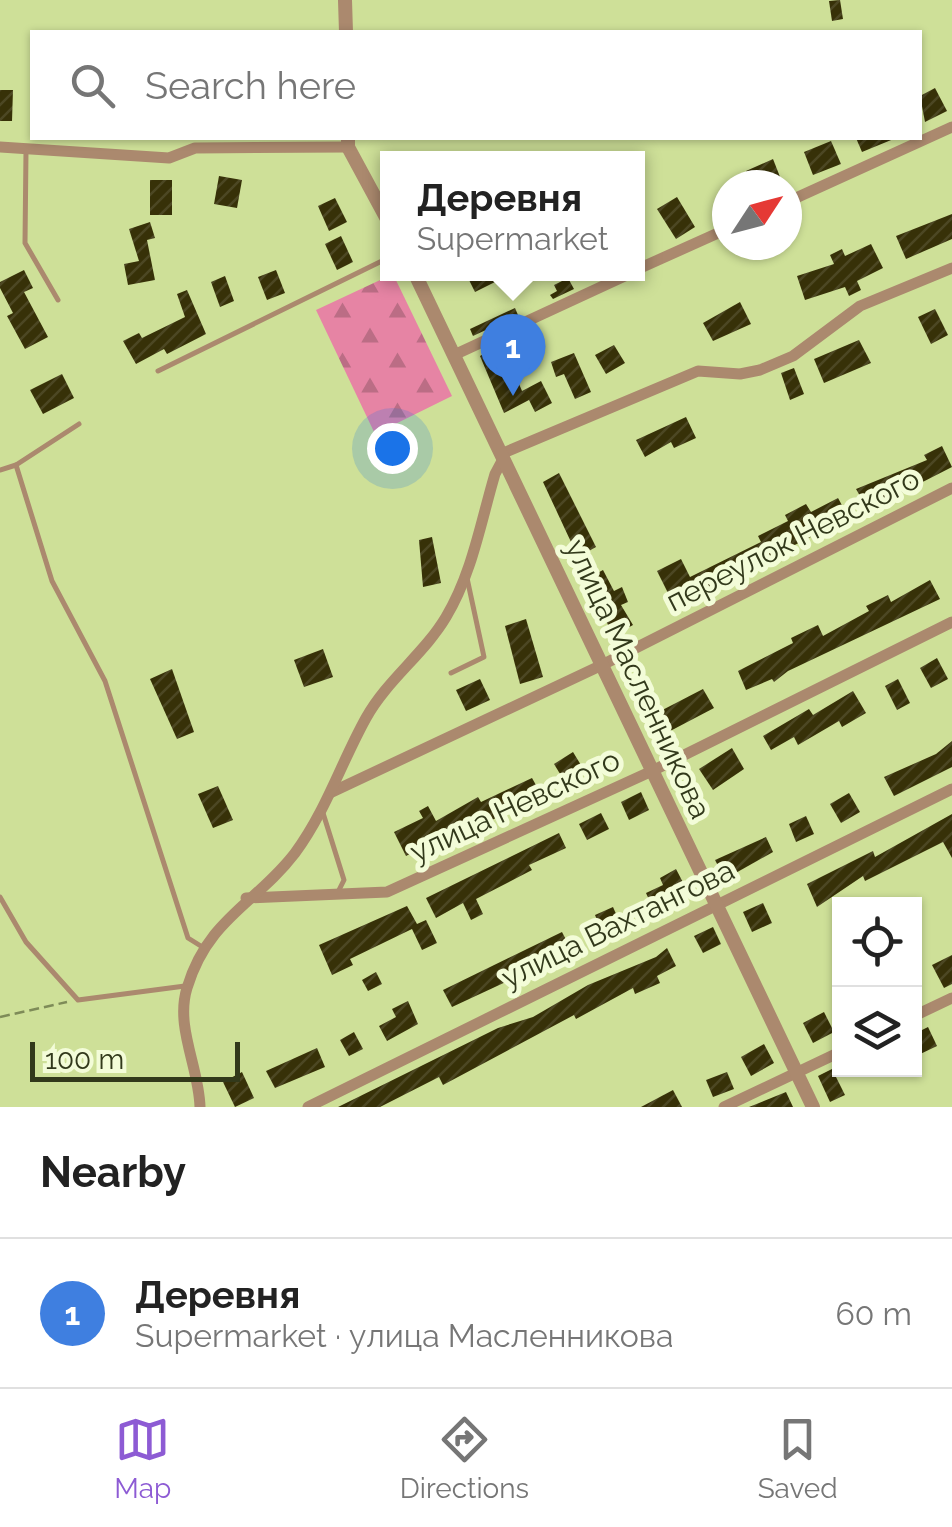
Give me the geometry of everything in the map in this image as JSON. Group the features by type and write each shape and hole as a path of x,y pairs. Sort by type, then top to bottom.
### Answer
{"street":[{"path":"345,0 346,30"},
{"path":"802,195 952,128"},
{"path":"0,147 169,158 195,148 348,142 380,205"},
{"path":"645,266 712,236"},
{"path":"200,1107 182,1011 204,948 246,898 292,856 323,810 366,718 394,675 445,620 466,575 502,457 698,371 740,374 760,370 793,356 860,306 952,268"},
{"name":"улица Масленникова","path":"418,281 814,1107"},
{"path":"454,355 613,281"},
{"name":"переулок Невского","path":"332,792 602,665 952,488"},
{"name":"улица Невского","path":"246,898 386,892 652,771 952,622"},
{"name":"улица Вахтангова","path":"308,1107 952,789"},
{"path":"922,1012 952,998"},
{"path":"724,1107 832,1056"}],"lane":[{"path":"26,148 25,243 58,300"},
{"path":"158,371 380,262"},
{"path":"0,470 16,466 79,424"},
{"path":"16,466 52,582 105,681 188,938 204,948"},
{"path":"451,674 484,657 466,575"},
{"path":"323,810 344,880 336,894"},
{"path":"0,897 26,942 78,1000 188,986"}],"path":[{"path":"0,1017 78,1000"}],"green space":[{"path":"380,280 396,281 452,396 375,434 316,310"}],"building":[{"path":"840,0 843,19 832,21 829,1"},
{"path":"935,88 947,111 925,122 922,95"},
{"path":"0,90 13,90 12,121 0,121"},
{"path":"857,140 891,140 862,152"},
{"path":"831,141 841,164 813,175 804,152"},
{"path":"773,159 777,170 748,170"},
{"path":"219,176 242,180 237,208 214,204"},
{"path":"150,180 172,180 172,215 150,215"},
{"path":"677,197 695,227 676,239 657,209"},
{"path":"335,198 347,222 329,231 318,206"},
{"path":"952,214 952,239 906,259 896,236"},
{"path":"150,222 155,238 147,240 155,280 128,285 124,264 139,261 129,229"},
{"path":"341,236 353,262 337,270 325,244"},
{"path":"871,244 883,268 857,281 861,290 849,296 845,287 805,300 797,276 834,264 830,255 842,249 845,256"},
{"path":"24,270 33,288 24,292 48,337 25,349 7,316 13,313 0,288 0,282"},
{"path":"276,270 285,293 267,300 258,277"},
{"path":"225,276 234,301 220,307 211,282"},
{"path":"470,281 497,281 475,292"},
{"path":"570,281 574,289 553,299 550,295 557,291 554,285"},
{"path":"187,290 206,334 167,354 164,349 136,364 123,341 139,333 142,338 185,317 177,294"},
{"path":"740,302 751,324 713,341 703,323"},
{"path":"515,308 518,315 473,336 470,329"},
{"path":"935,309 948,335 931,344 918,317"},
{"path":"859,340 871,363 824,383 814,359"},
{"path":"502,343 522,391 541,381 552,403 535,412 529,400 504,413 480,356"},
{"path":"614,345 625,363 606,374 595,355"},
{"path":"574,353 591,392 575,399 564,374 556,377 551,362"},
{"path":"794,368 804,394 790,400 781,373"},
{"path":"62,374 74,398 43,414 30,390"},
{"path":"686,417 696,438 674,448 671,442 645,457 636,440"},
{"path":"942,446 952,467 868,510 856,489 927,460 924,455"},
{"path":"559,473 596,547 578,557 543,482"},
{"path":"838,498 849,518 674,605 657,571 681,559 690,577 761,542 758,536 788,521 785,515 806,504 811,512"},
{"path":"432,537 441,583 423,587 419,540"},
{"path":"603,570 614,591 622,587 628,602 621,605 633,625 613,636 594,594 590,596 582,581"},
{"path":"930,580 940,599 788,671 774,682 772,679 746,690 738,671 793,643 791,638 818,625 823,636 869,611 866,606 888,595 891,602"},
{"path":"526,619 543,677 520,684 505,626"},
{"path":"323,649 333,677 304,687 294,660"},
{"path":"937,658 948,679 931,688 920,668"},
{"path":"172,669 194,732 177,739 150,679"},
{"path":"480,679 490,700 466,711 456,690"},
{"path":"898,679 910,703 897,710 885,686"},
{"path":"703,689 714,708 655,739 645,719"},
{"path":"853,691 866,713 842,727 839,721 798,745 794,737 771,750 763,736 809,709 813,715"},
{"path":"952,741 952,767 894,796 884,777 936,754"},
{"path":"732,748 744,769 713,790 699,769"},
{"path":"573,752 584,770 565,782 554,764"},
{"path":"532,778 541,794 439,848 435,841 406,856 394,832 423,818 419,811 428,806 436,821 478,797 481,802"},
{"path":"218,786 233,820 213,828 198,794"},
{"path":"641,792 649,810 629,820 621,802"},
{"path":"849,793 860,812 841,823 830,804"},
{"path":"601,813 609,829 587,840 579,824"},
{"path":"952,814 952,858 943,842 865,881 863,876 817,907 807,884 873,851 875,857"},
{"path":"806,816 814,834 796,842 789,824"},
{"path":"559,833 566,848 529,865 532,870 476,899 483,914 471,920 463,903 436,918 426,898"},
{"path":"766,837 773,852 725,879 715,860"},
{"path":"676,869 689,894 654,911 646,893 663,885 660,878"},
{"path":"763,903 772,923 752,932 743,912"},
{"path":"407,906 417,924 426,920 437,943 422,950 412,929 350,959 353,965 332,975 319,945"},
{"path":"613,907 621,925 603,934 595,915"},
{"path":"713,927 721,944 703,953 694,936"},
{"path":"562,932 572,951 452,1007 443,990"},
{"path":"667,948 676,966 657,976 660,983 635,994 633,988 576,1019 574,1015 443,1085 439,1077 380,1107 338,1107 498,1028 533,1017 588,985 656,957"},
{"path":"952,955 952,984 944,988 932,965"},
{"path":"376,972 382,984 368,991 362,980"},
{"path":"408,1001 418,1024 387,1041 379,1026 396,1017 392,1009"},
{"path":"824,1012 832,1033 813,1043 803,1023"},
{"path":"928,1027 937,1046 922,1053 922,1030"},
{"path":"354,1032 363,1049 349,1056 340,1040"},
{"path":"764,1044 774,1063 751,1076 741,1057"},
{"path":"317,1048 325,1067 275,1088 266,1071"},
{"path":"832,1069 832,1077 836,1077 845,1095 830,1102 818,1076"},
{"path":"242,1072 254,1098 235,1107 223,1082"},
{"path":"727,1072 734,1089 713,1097 706,1080"},
{"path":"673,1090 682,1107 641,1107"},
{"path":"786,1092 793,1107 749,1107"}],"place":[{"name":"Деревня","path":"513,396"}]}
